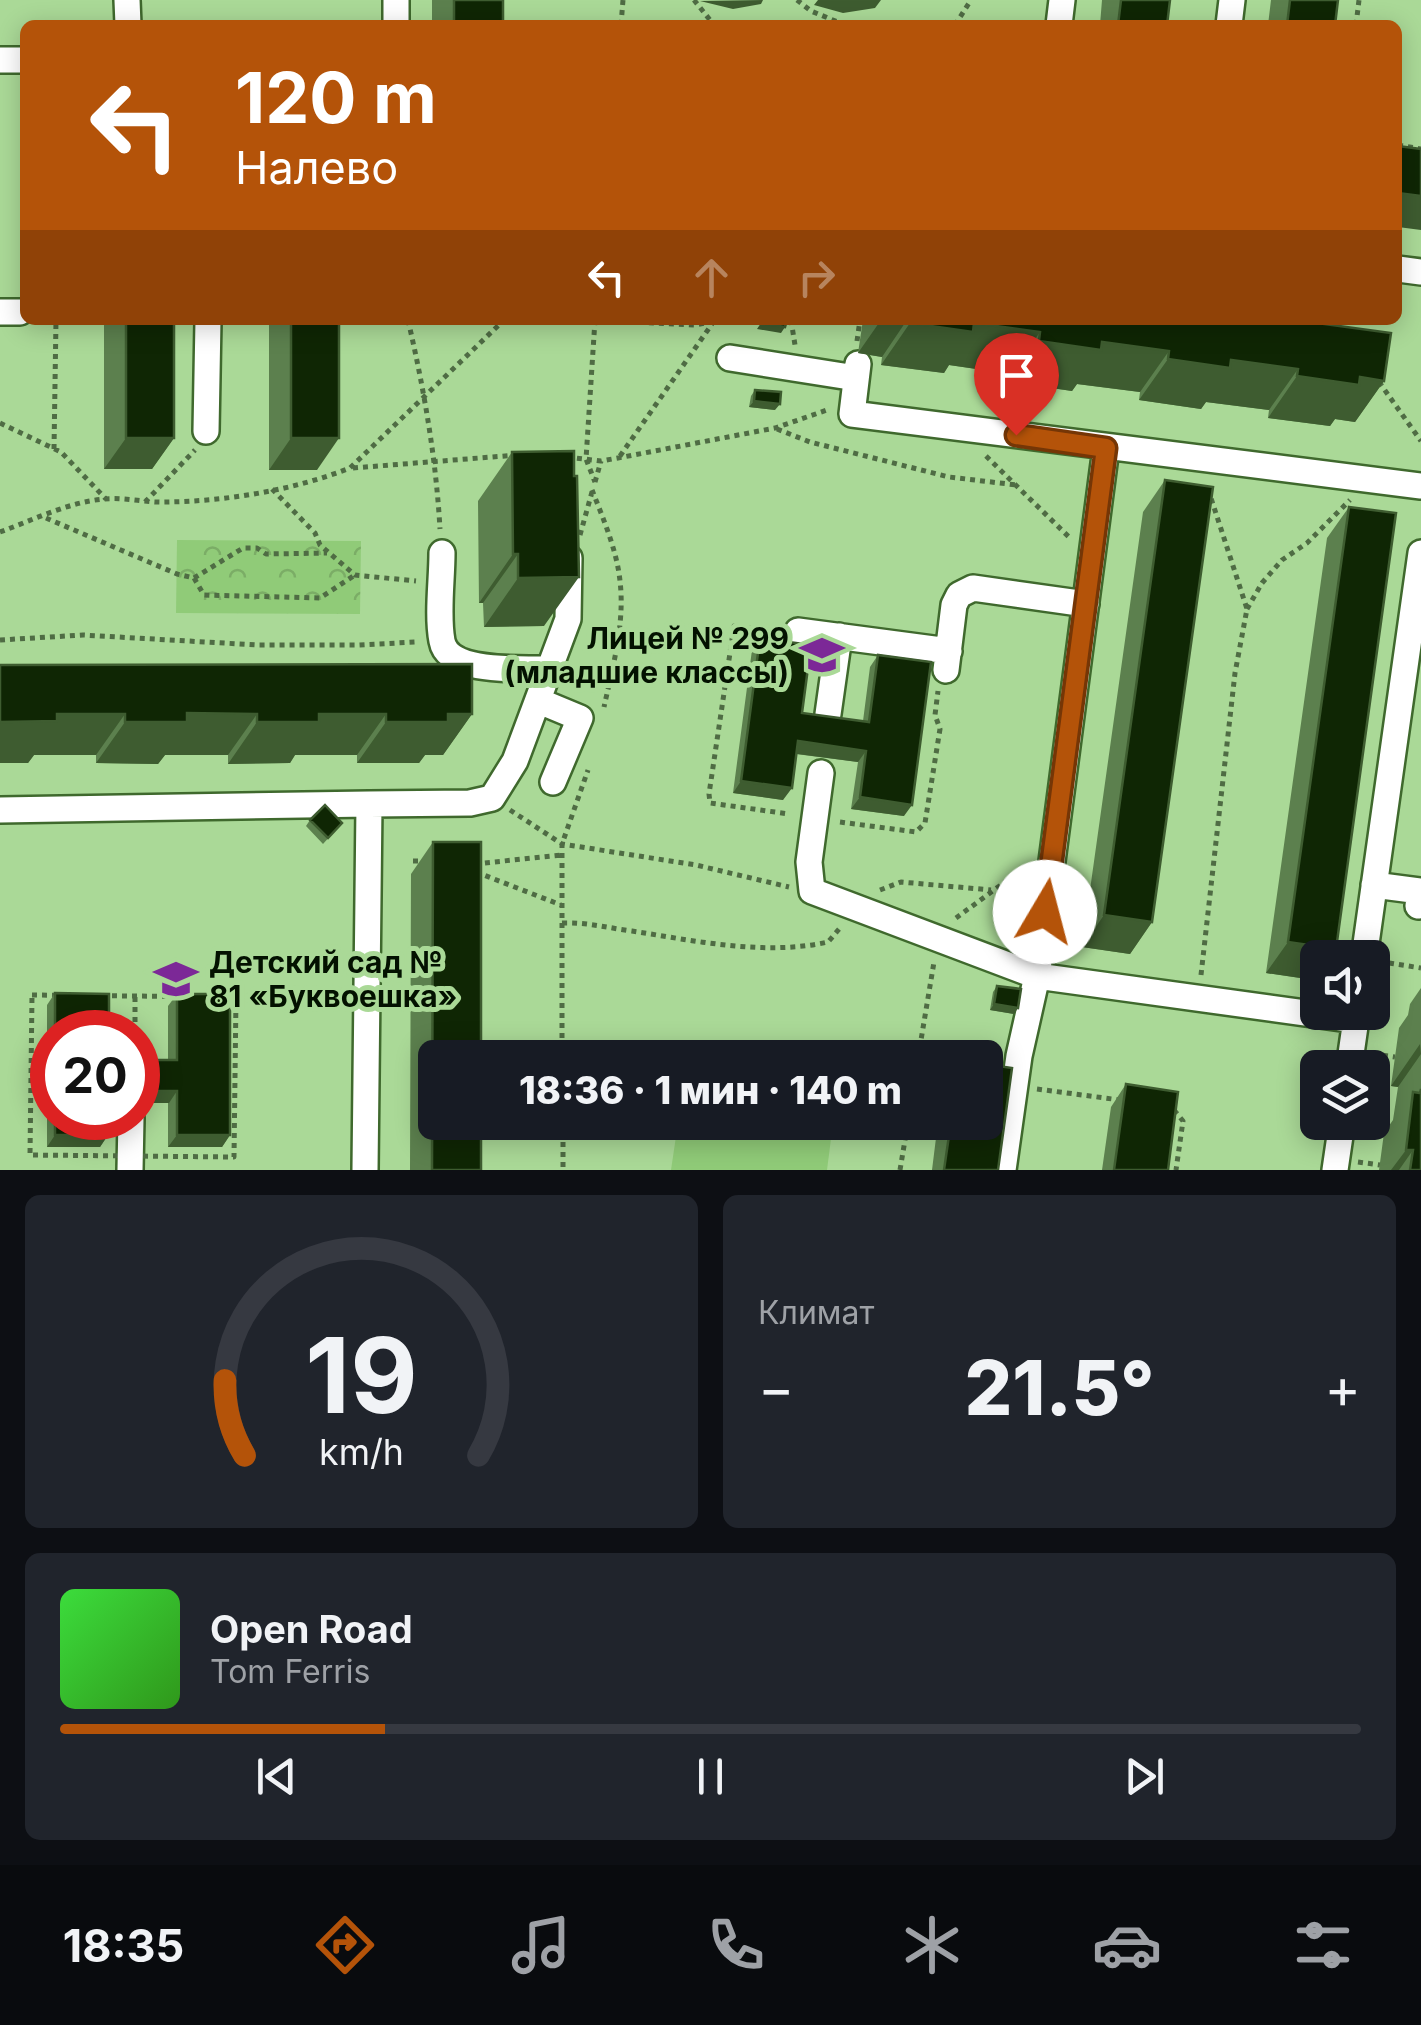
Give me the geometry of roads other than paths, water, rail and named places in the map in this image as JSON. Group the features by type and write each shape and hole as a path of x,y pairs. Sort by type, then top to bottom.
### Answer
{"lane":[{"path":"206,431 208,325"},
{"path":"730,358 858,371 852,414 1421,486"},
{"path":"1002,1170 1026,1014 1037,976 1106,448"},
{"path":"442,553 442,645 452,659 467,665 550,669"},
{"path":"1375,940 1374,884 1421,553"},
{"path":"0,810 470,803 492,798 515,761 568,619 569,555"},
{"path":"798,631 948,660 954,605 959,595 974,588 1086,604"},
{"path":"828,714 839,636"},
{"path":"539,701 580,718 553,782"},
{"path":"821,774 809,862 812,891 857,907 946,929 1037,976 1300,1010"},
{"path":"365,1170 368,804"},
{"path":"1374,884 1420,891 1418,906"},
{"path":"1335,1170 1339,1140"}],"place":[{"name":"Лицей № 299 (младшие классы)","path":"822,655"},
{"name":"Детский сад № 81 «Буквоешка»","path":"176,979"}]}
